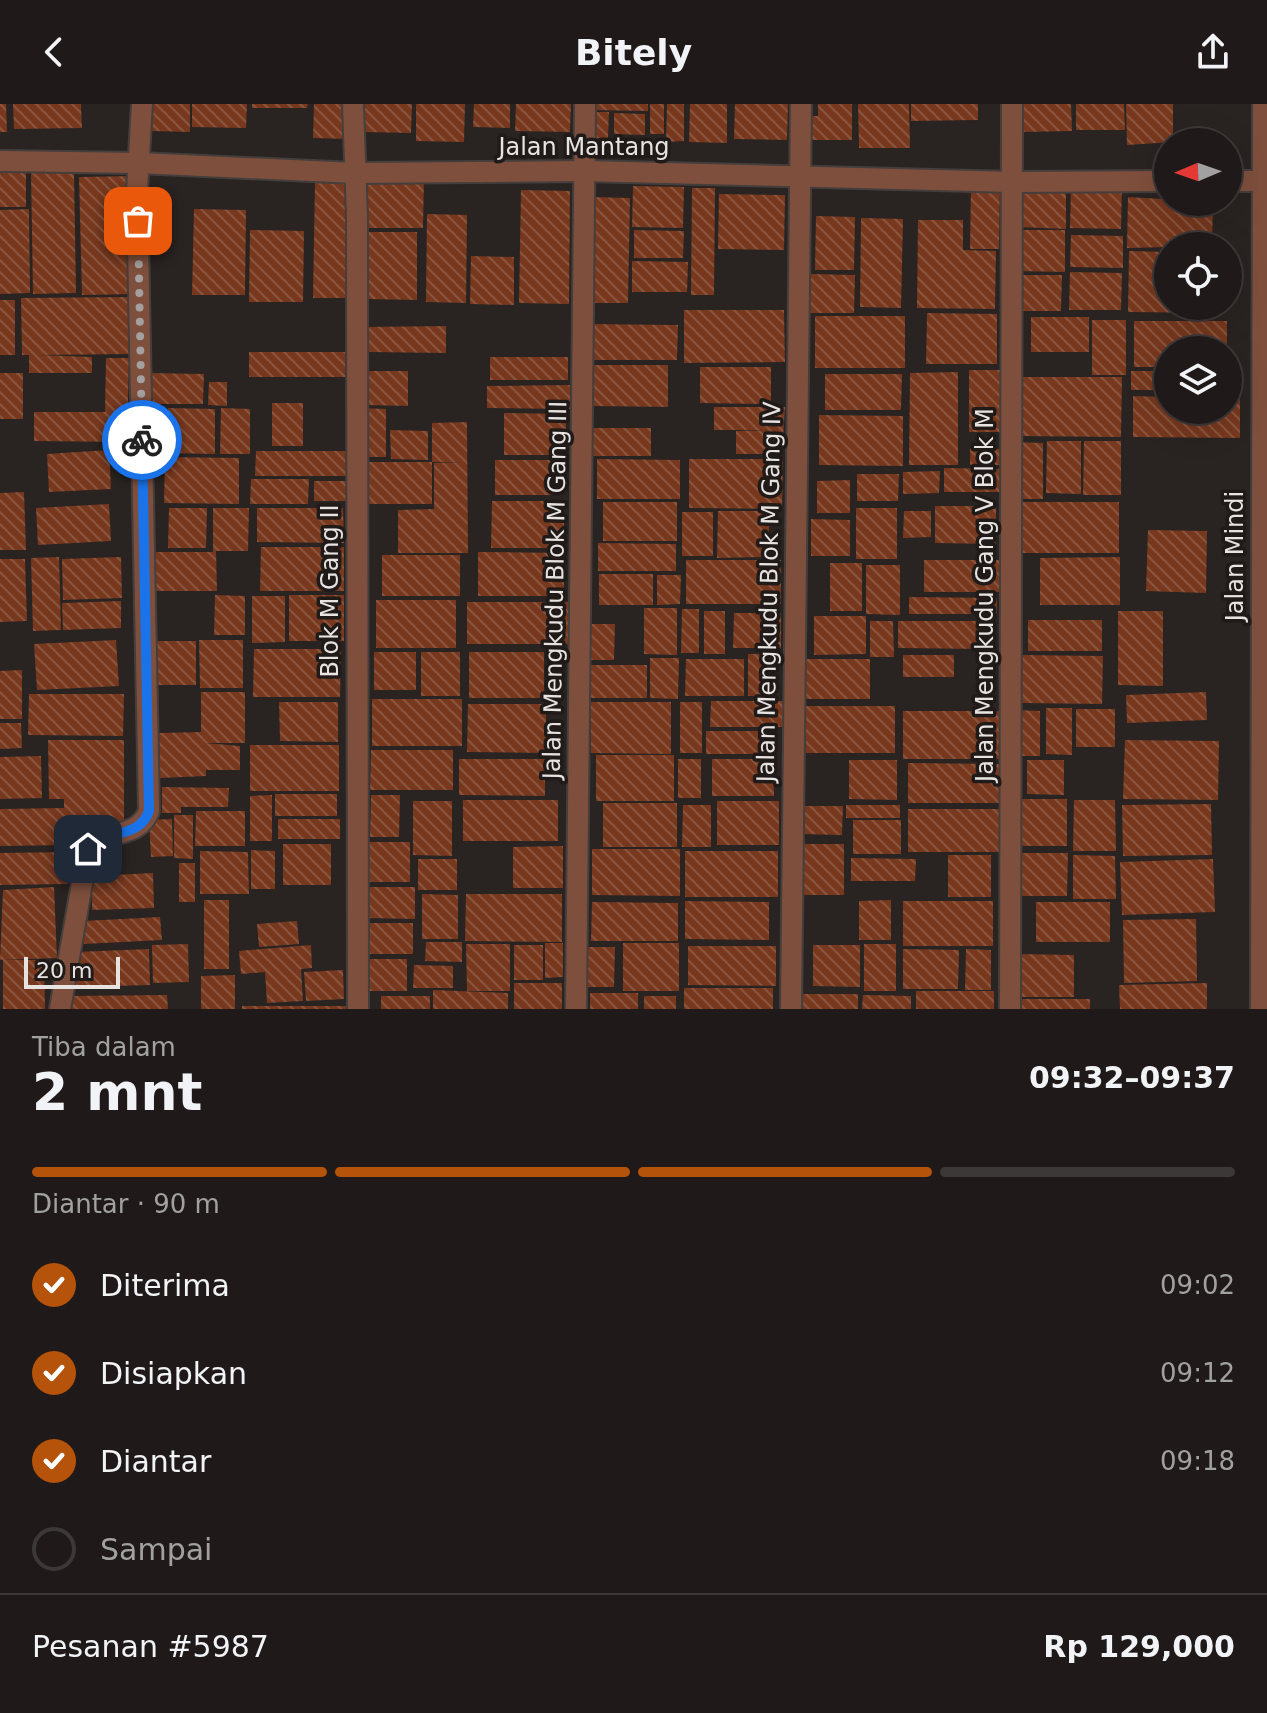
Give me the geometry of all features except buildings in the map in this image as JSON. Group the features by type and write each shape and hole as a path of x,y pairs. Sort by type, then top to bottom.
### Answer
{"street":[{"path":"60,1009 88,849 111,833 135,830 144,823 149,811 139,163 142,104"},
{"name":"Blok M Gang II","path":"353,104 358,1009"},
{"name":"Jalan Mengkudu Blok M Gang III","path":"576,1009 585,104"},
{"name":"Jalan Mengkudu Blok M Gang IV","path":"791,1009 801,104"},
{"name":"Jalan Mengkudu Gang V Blok M","path":"1010,1009 1012,104"},
{"name":"Jalan Mindi","path":"1261,1009 1263,104"},
{"name":"Jalan Mantang","path":"0,161 139,163 355,173 585,171 1012,182 1154,181"},
{"path":"1242,181 1264,181"}],"way so far":[{"path":"138,221 142,440"}],"route":[{"path":"88,849 111,833 135,830 144,823 149,811 142,440"}]}
